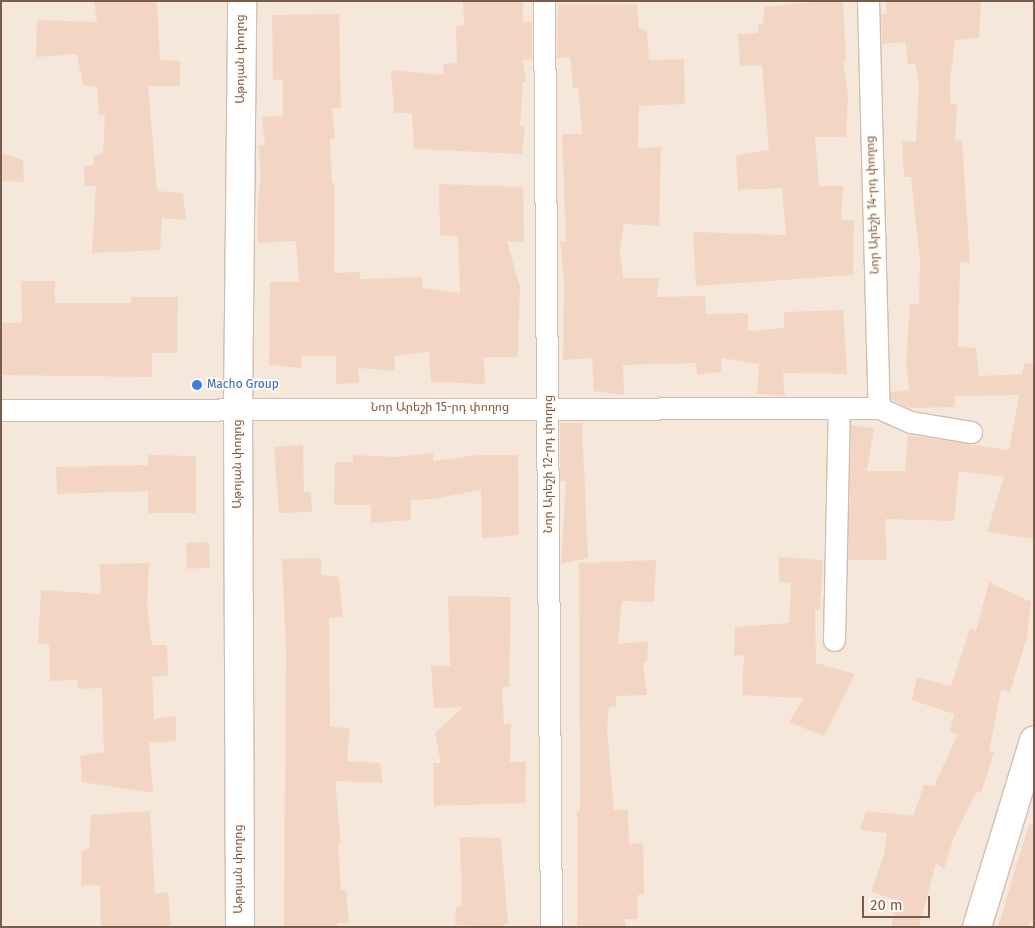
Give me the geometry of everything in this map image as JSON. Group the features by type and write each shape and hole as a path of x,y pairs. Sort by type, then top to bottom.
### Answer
{"main road":[{"name":"Աթոյան փողոց","path":"240,927 238,409 242,1"},
{"path":"977,927 1034,741"}],"street":[{"name":"Նոր Արեշի 12-րդ փողոց","path":"544,1 551,927"},
{"name":"Նոր Արեշի 14-րդ փողոց","path":"868,1 879,408"},
{"name":"Նոր Արեշի 15-րդ փողոց","path":"1,410 548,407 879,408"},
{"path":"834,640 839,408"},
{"path":"879,408 911,422 971,432"}],"shaded area":[{"path":"1,1 1034,1 1034,927 1,927"}],"building":[{"path":"94,1 157,1 160,60 180,61 180,86 148,86 157,191 183,193 186,220 162,218 160,250 92,253 96,186 85,186 84,167 94,164 94,155 103,154 105,115 99,115 97,87 83,86 77,54 36,57 37,20 97,22"},
{"path":"463,1 523,1 523,22 532,22 532,59 523,60 526,82 523,82 520,126 525,126 522,154 414,149 412,113 394,113 391,70 444,75 443,64 457,63 456,27 464,25"},
{"path":"843,1 846,61 843,61 848,95 846,137 815,137 819,186 843,186 841,220 854,220 853,275 696,286 693,232 786,235 782,188 738,190 736,155 769,150 762,65 740,66 738,34 758,33 758,25 763,24 764,7"},
{"path":"886,1 981,1 979,38 955,40 950,82 950,103 957,104 955,141 962,140 970,263 960,262 958,346 976,348 979,376 1022,374 1024,363 1034,364 1034,539 987,532 1004,477 959,471 954,521 885,519 887,560 848,560 851,425 874,428 867,471 905,471 908,435 1009,450 1019,395 955,396 955,407 909,408 891,400 891,392 909,390 906,362 910,304 919,304 920,261 911,177 904,177 902,142 916,141 919,82 915,64 908,64 905,42 882,44 881,14 887,14"},
{"path":"558,4 637,4 639,29 647,30 649,60 684,59 685,104 639,106 638,148 661,147 659,226 624,224 620,250 623,278 659,278 657,297 705,296 706,314 748,313 748,331 784,328 784,312 843,310 847,374 783,373 785,396 757,394 759,364 722,358 721,372 697,375 696,363 623,365 624,395 594,391 592,358 563,360 564,279 560,241 566,241 562,134 582,134 578,88 573,89 570,57 557,58"},
{"path":"339,14 341,108 332,108 335,138 330,139 332,183 335,183 334,273 360,272 360,279 422,277 423,288 460,293 458,237 440,235 439,184 523,187 524,243 507,241 520,287 518,357 484,357 485,384 431,382 429,352 395,356 395,371 359,368 359,383 336,384 336,356 301,356 302,368 269,365 270,282 299,282 296,241 258,243 257,212 261,174 258,146 265,145 262,117 283,116 283,79 273,80 272,15"},
{"path":"1,153 23,160 24,182 1,181"},
{"path":"21,281 55,281 55,303 131,303 131,297 178,297 177,353 152,353 152,377 2,375 2,323 22,323"},
{"path":"560,423 582,423 588,558 561,564 566,481 560,481"},
{"path":"303,445 304,492 311,492 312,512 279,513 274,447"},
{"path":"433,453 433,461 478,455 518,455 519,535 482,538 481,490 433,499 411,500 411,520 371,523 371,505 334,505 335,462 353,462 353,455 396,457"},
{"path":"148,455 196,456 196,513 148,513 148,491 57,494 56,467 148,465"},
{"path":"209,542 210,568 187,569 186,543"},
{"path":"779,557 823,560 820,610 815,610 816,663 855,674 824,736 789,722 804,698 742,695 744,655 734,656 735,627 789,623 791,583 779,582"},
{"path":"321,558 321,575 339,577 343,617 329,618 330,726 350,729 347,761 380,763 383,783 335,781 341,843 338,844 341,890 346,890 349,923 337,923 337,927 284,927 286,649 282,559"},
{"path":"656,560 654,602 622,601 618,644 648,641 647,662 643,663 647,695 615,696 617,706 609,707 607,730 614,810 628,809 629,844 643,843 644,895 637,895 638,919 625,919 626,927 577,927 577,811 580,811 579,563"},
{"path":"149,563 147,605 152,645 167,645 168,676 152,677 154,719 176,716 176,741 149,743 153,793 82,782 80,756 104,752 102,688 78,689 77,680 50,681 49,644 38,643 41,590 101,594 100,564"},
{"path":"989,582 1031,602 1027,637 1010,692 1001,690 989,751 994,752 981,793 976,792 953,840 944,869 936,864 919,927 891,927 897,900 871,892 884,855 887,833 860,830 866,811 913,816 924,785 934,786 958,734 950,732 954,714 912,700 917,677 951,686 970,629 976,631"},
{"path":"448,596 511,597 509,687 502,687 504,725 511,724 510,762 526,762 525,803 434,806 433,763 441,763 435,733 463,707 434,708 431,665 450,666"},
{"path":"150,811 155,894 168,892 171,927 101,927 100,885 81,886 81,853 89,847 91,815"},
{"path":"1029,824 1034,825 1034,922 1030,921 1028,927 998,927"},
{"path":"460,837 501,838 508,924 503,924 503,927 455,925 456,907 462,906"}],"place":[{"name":"Macho Group","path":"197,385"}]}
